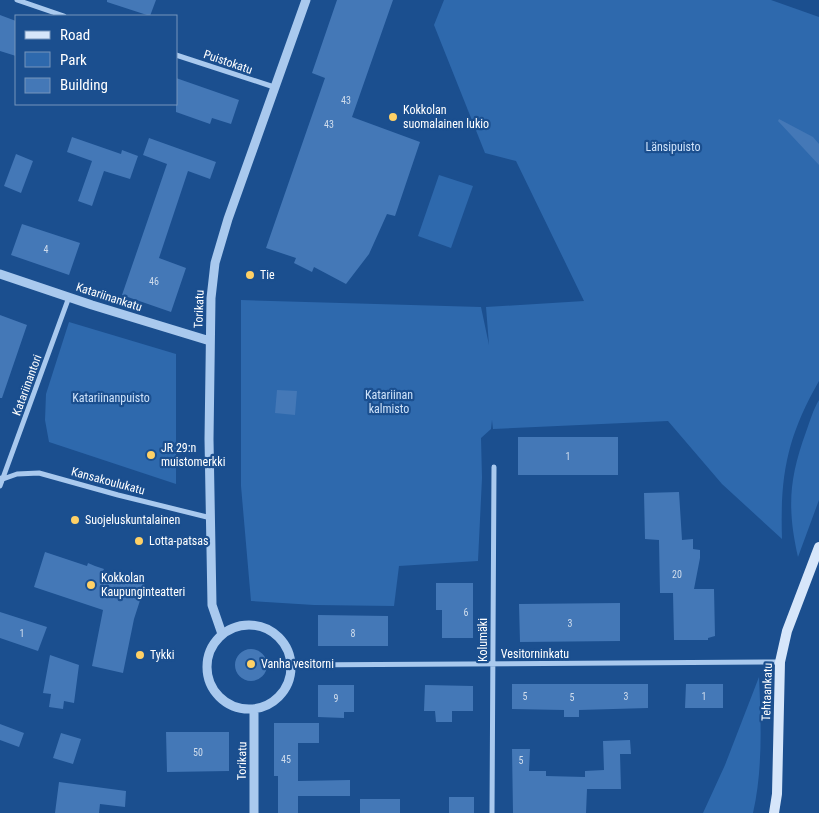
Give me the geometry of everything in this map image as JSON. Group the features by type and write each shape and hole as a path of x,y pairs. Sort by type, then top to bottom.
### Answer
{"main road":[{"name":"Tehtaankatu","path":"774,813 777,794 780,662 787,632 819,548"}],"street":[{"path":"16,0 61,15"},
{"name":"Torikatu","path":"222,634 212,605 209,439 211,298 215,263 228,218 306,0"},
{"name":"Puistokatu","path":"178,55 274,87"},
{"name":"Katariinankatu","path":"0,274 210,341"},
{"name":"Katariinantori","path":"0,486 1,478 69,297"},
{"name":"Kolumäki","path":"492,813 494,467"},
{"name":"Kansakoulukatu","path":"1,478 17,474 39,473 211,518"},
{"path":"247,624 260,626 272,631 282,640 289,652 291,665 290,678 285,689 277,699 254,709 240,708 228,704 217,695 210,683 206,670 208,656 213,644 222,634 234,627 247,624"},
{"name":"Vesitorninkatu","path":"291,665 780,662"},
{"name":"Torikatu","path":"254,709 256,722 254,813"}],"green space":[{"name":"Länsipuisto","path":"444,0 771,0 819,17 819,381 799,420 788,457 782,495 782,539 722,484 668,421 493,429 492,420 491,429 481,438 482,478 478,561 399,566 394,606 314,605 251,601 241,486 241,300 481,307 489,345 486,307 584,301 516,161 485,153 434,25"},
{"path":"439,175 473,186 451,248 418,236"},
{"name":"Katariinanpuisto","path":"69,322 176,354 176,484 49,442 45,420 46,394"},
{"path":"819,400 819,500 798,557 791,508 793,479 800,449"},
{"path":"759,677 760,762 753,813 703,813 725,765"}],"building":[{"path":"107,0 156,0 150,15 107,2"},
{"path":"337,0 393,0 352,117 420,142 395,216 387,214 369,254 346,284 314,267 312,272 294,263 296,258 266,248 325,78 312,73"},
{"path":"0,15 15,21 15,56 0,51"},
{"path":"178,79 239,100 231,124 212,118 210,124 176,112 176,105 178,105"},
{"path":"779,119 813,137 819,144 819,165 778,121"},
{"path":"72,137 121,154 122,150 138,156 130,179 104,171 92,206 78,201 92,161 67,152"},
{"path":"149,138 216,162 210,179 188,171 159,258 186,268 171,312 122,295 167,164 143,155"},
{"path":"16,154 33,161 21,193 4,186"},
{"path":"22,224 80,243 69,275 11,255"},
{"path":"0,315 27,325 2,398 0,398"},
{"path":"277,390 297,391 295,415 275,413"},
{"path":"518,437 618,437 618,475 518,475"},
{"path":"679,492 682,540 693,539 693,549 700,550 694,589 714,589 715,636 708,638 708,640 674,640 673,593 660,593 659,540 645,539 644,493"},
{"path":"45,552 87,566 88,563 104,569 103,571 145,585 134,619 123,673 92,666 103,610 34,587"},
{"path":"436,583 473,583 473,638 442,638 442,610 436,610"},
{"path":"620,603 620,641 520,642 519,604"},
{"path":"0,612 47,627 38,651 0,638"},
{"path":"318,615 388,616 388,646 318,646"},
{"name":"Vanha vesitorni","path":"251,649 263,653 267,665 263,677 251,681 239,677 235,665 239,653"},
{"path":"50,655 79,665 74,703 64,701 63,709 49,707 51,694 43,693"},
{"path":"512,684 648,684 648,708 579,710 579,717 564,717 564,710 512,709"},
{"path":"686,684 723,684 723,708 685,708"},
{"path":"318,685 354,685 354,712 344,712 344,718 318,717"},
{"path":"425,685 473,686 473,711 452,711 452,722 436,722 435,711 424,711"},
{"path":"274,723 319,723 319,743 298,743 298,781 350,780 350,796 298,796 298,813 278,813 278,776 274,776"},
{"path":"0,724 24,733 19,747 0,740"},
{"path":"166,732 229,732 229,771 167,772"},
{"path":"61,733 81,739 73,764 53,758"},
{"path":"630,740 631,754 620,754 621,789 587,789 586,813 513,813 512,749 530,749 529,771 546,771 546,776 585,777 585,771 604,770 603,741"},
{"path":"59,782 126,791 125,807 100,804 99,813 55,813"},
{"path":"449,797 474,797 474,813 449,813"},
{"path":"360,799 400,799 400,813 360,813"}],"place":[{"name":"Kokkolan suomalainen lukio","path":"393,117"},
{"name":"Tie","path":"250,275"},
{"name":"JR 29:n muistomerkki","path":"151,455"},
{"name":"Suojeluskuntalainen","path":"75,520"},
{"name":"Lotta-patsas","path":"139,541"},
{"name":"Kokkolan Kaupunginteatteri","path":"91,585"},
{"name":"Tykki","path":"140,655"},
{"name":"Vanha vesitorni","path":"251,664"}],"park label":[{"name":"Katariinan kalmisto","path":"389,402"}]}
